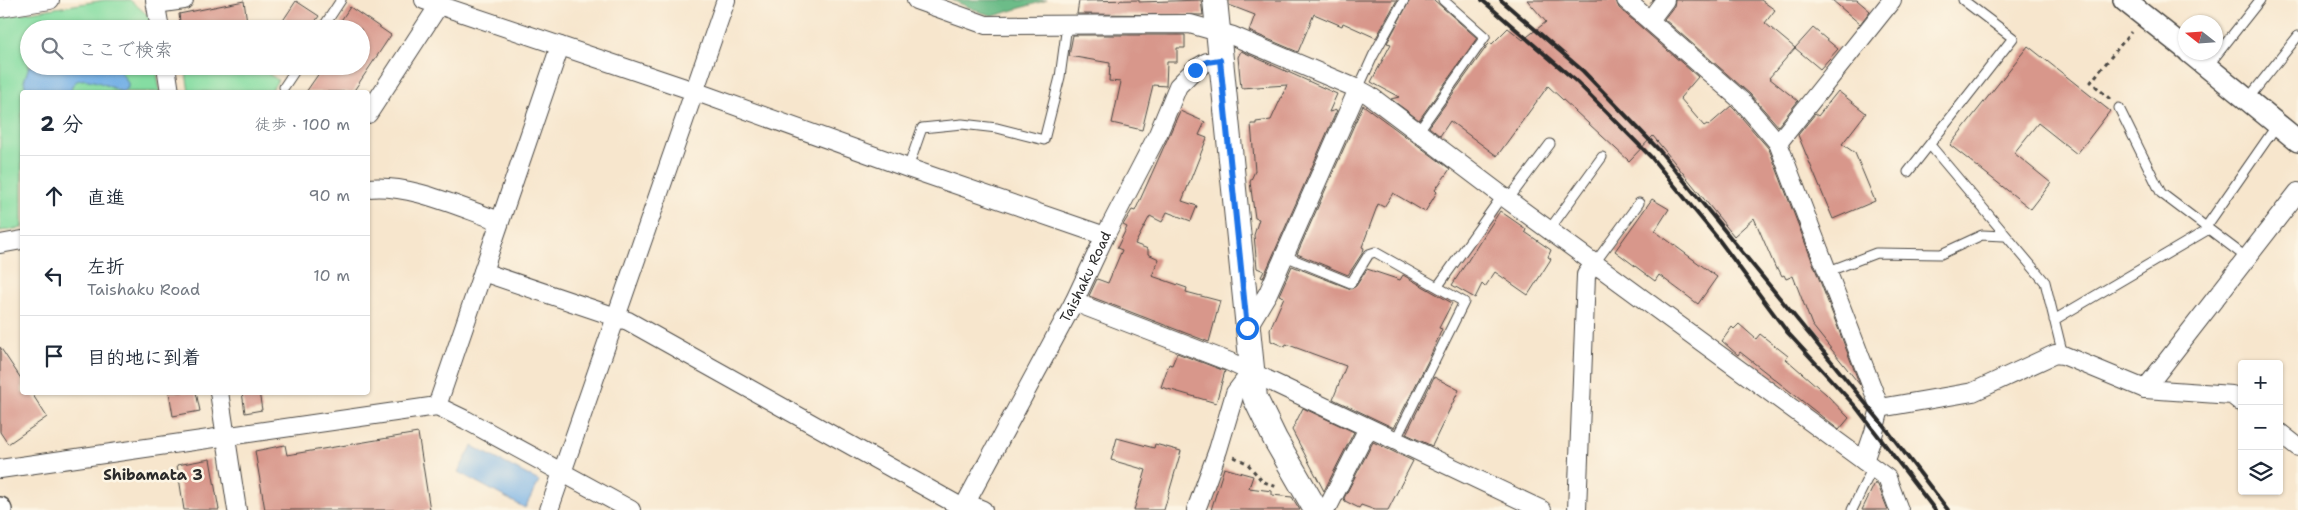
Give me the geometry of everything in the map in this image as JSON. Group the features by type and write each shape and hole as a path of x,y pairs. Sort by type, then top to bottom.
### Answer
{"main road":[{"path":"1214,0 1255,398 1264,419 1326,509"}],"street":[{"path":"0,8 50,0"},
{"path":"159,20 156,2 184,0"},
{"path":"549,510 726,0"},
{"path":"916,0 986,24 1190,24 1217,30 1369,94 1594,264 1887,478 1899,510"},
{"path":"1626,0 1743,102 1778,143 1829,271 1880,408 1868,464"},
{"path":"1650,20 1665,0"},
{"path":"1778,143 1892,0"},
{"path":"370,111 434,2 694,91 1105,236"},
{"path":"2133,5 2178,42"},
{"path":"437,406 560,46"},
{"name":"Taishaku Road","path":"964,507 1074,302 1105,236 1158,134 1178,86 1207,62 1220,60"},
{"path":"2199,60 2298,141"},
{"path":"167,75 170,90"},
{"path":"1247,328 1268,293 1358,89"},
{"path":"370,188 381,187 414,192 500,220"},
{"path":"2145,389 2298,192"},
{"path":"0,244 20,240"},
{"path":"1577,510 1586,275 1594,264"},
{"path":"483,272 628,321 964,507 983,510"},
{"path":"1074,302 1230,362 1542,510"},
{"path":"1880,408 1974,392 2055,354 2063,355 2145,389 2232,395 2238,400"},
{"path":"1196,510 1218,450 1235,393 1251,372"},
{"path":"219,395 237,510"},
{"path":"0,469 437,406 631,510"},
{"path":"1326,509 1368,428"},
{"path":"2283,435 2298,447"}],"lane":[{"path":"328,20 341,0"},
{"path":"1358,89 1373,56 1404,0"},
{"path":"1418,132 1485,38 1443,0"},
{"path":"1908,172 2013,38 1963,0"},
{"path":"2207,67 2260,0"},
{"path":"908,168 922,128 962,124 997,128 1044,140 1060,77 1067,25"},
{"path":"2247,100 2298,36"},
{"path":"284,87 292,75"},
{"path":"2119,108 2161,193 2247,258"},
{"path":"2054,320 2208,228 2277,125"},
{"path":"1438,286 1505,198 1550,144"},
{"path":"1930,145 2004,236 2045,282 2063,355"},
{"path":"1549,230 1602,157"},
{"path":"1594,264 1639,203"},
{"path":"1829,271 1876,253 1941,254 1982,235 2004,236"},
{"path":"1285,256 1350,283 1369,254 1375,252 1464,302 1396,441"},
{"path":"1852,510 1868,464"}],"path":[{"path":"2119,108 2091,82 2133,5"},
{"path":"1218,450 1247,463 1262,480 1280,488"}],"green space":[{"path":"105,0 130,0 150,17 150,20 20,20 20,75 157,75 160,90 20,90 20,228 0,231 0,17"},
{"path":"952,0 1047,0 994,16"},
{"path":"186,75 270,75 278,80 272,90 189,90"}],"water":[{"path":"26,75 123,75 128,83 128,88 117,90 101,83 84,80 78,81 73,85 72,90 26,90 24,81"},
{"path":"472,446 539,481 525,508 458,472"}],"building":[{"path":"1139,0 1139,2 1201,0 1203,15 1077,14 1079,1"},
{"path":"1229,0 1397,0 1376,38 1343,23 1342,26 1314,14 1298,52 1249,31 1255,15 1229,5"},
{"path":"1410,0 1434,0 1477,38 1419,120 1391,99 1399,97 1371,82 1391,44 1387,43"},
{"path":"1527,0 1616,0 1619,8 1698,77 1680,98 1704,126 1707,124 1708,126 1731,106 1769,149 1860,385 1812,325 1793,276 1786,279 1778,268 1776,269 1754,218 1734,236 1653,136 1629,161 1548,86 1497,156 1450,121 1440,136 1429,127 1490,43 1492,44 1508,28 1523,40 1546,22"},
{"path":"1675,0 1761,0 1775,10 1765,23 1795,48 1769,78 1798,101 1778,126 1750,94 1664,19 1674,6"},
{"path":"1832,0 1857,0 1870,11 1860,24"},
{"path":"244,1 247,20 180,20 179,14"},
{"path":"296,1 319,16 316,20 283,20"},
{"path":"350,7 369,20 341,20"},
{"path":"370,21 391,35 370,66"},
{"path":"1813,28 1838,49 1820,69 1795,48"},
{"path":"1073,35 1185,35 1185,48 1177,48 1177,62 1167,62 1166,86 1153,85 1142,130 1112,123 1121,82 1109,81 1110,63 1069,56"},
{"path":"2028,46 2110,111 2077,154 2038,123 2014,153 2051,183 2031,209 1950,145"},
{"path":"1241,51 1337,94 1329,112 1337,110 1263,278 1261,277 1264,271 1257,268 1254,235 1259,219 1255,218 1250,182 1255,171 1251,124 1271,120 1287,85 1241,88 1238,57"},
{"path":"318,75 364,75 354,90 307,90"},
{"path":"1838,91 1866,113 1842,144 1855,153 1875,201 1833,219 1798,135 1815,114 1818,116"},
{"path":"1363,105 1450,169 1435,190 1437,192 1425,212 1393,193 1384,207 1378,204 1362,247 1364,248 1363,252 1348,275 1297,254"},
{"path":"1180,111 1205,122 1199,135 1207,138 1182,201 1197,206 1191,221 1167,212 1162,222 1150,216 1135,244 1148,249 1148,254 1159,259 1152,276 1187,288 1186,292 1220,301 1209,342 1089,296 1097,279 1108,283 1122,250 1117,248 1127,227 1123,225 1132,210 1135,211"},
{"path":"1652,199 1669,209 1655,231 1717,277 1698,304 1659,275 1655,281 1615,251"},
{"path":"1500,211 1551,250 1548,257 1551,259 1528,295 1495,272 1485,287 1482,284 1475,298 1452,285"},
{"path":"1292,266 1351,289 1356,286 1367,269 1400,280 1403,275 1452,303 1439,328 1442,329 1430,357 1394,428 1333,399 1346,366 1286,344 1285,347 1271,341 1270,329 1284,297 1279,295"},
{"path":"1739,324 1756,339 1760,334 1788,356 1786,359 1826,394 1849,418 1839,430 1740,352 1738,355 1722,341 1732,327 1734,329"},
{"path":"0,347 20,377 20,395 33,395 47,417 8,444 0,432"},
{"path":"1177,353 1225,371 1216,403 1161,387 1169,364 1172,365"},
{"path":"1434,377 1459,390 1432,446 1406,434"},
{"path":"170,395 197,395 200,411 173,416"},
{"path":"242,395 260,395 262,410 245,413"},
{"path":"1303,408 1354,432 1324,491 1292,430"},
{"path":"418,433 430,510 265,510 255,451 285,445 287,455"},
{"path":"1117,438 1154,448 1155,444 1181,451 1164,510 1134,510 1146,470 1111,460"},
{"path":"1373,442 1413,461 1388,510 1375,510 1361,505 1359,508 1345,501 1344,498"},
{"path":"210,459 219,510 184,510 177,465"},
{"path":"1224,468 1253,476 1249,488 1272,491 1272,495 1292,497 1300,510 1211,510"},
{"path":"1875,483 1878,485 1888,510 1862,510"}],"railway":[{"path":"1482,0 1577,82 1651,157 1719,240 1788,333 1856,407 1935,510"},
{"path":"1501,0 1583,71 1659,150 1884,426 1948,510"}],"district":[{"name":"Shibamata 3","path":"153,475"}],"route":[{"path":"1195,70 1207,62 1220,60 1247,328"}]}
